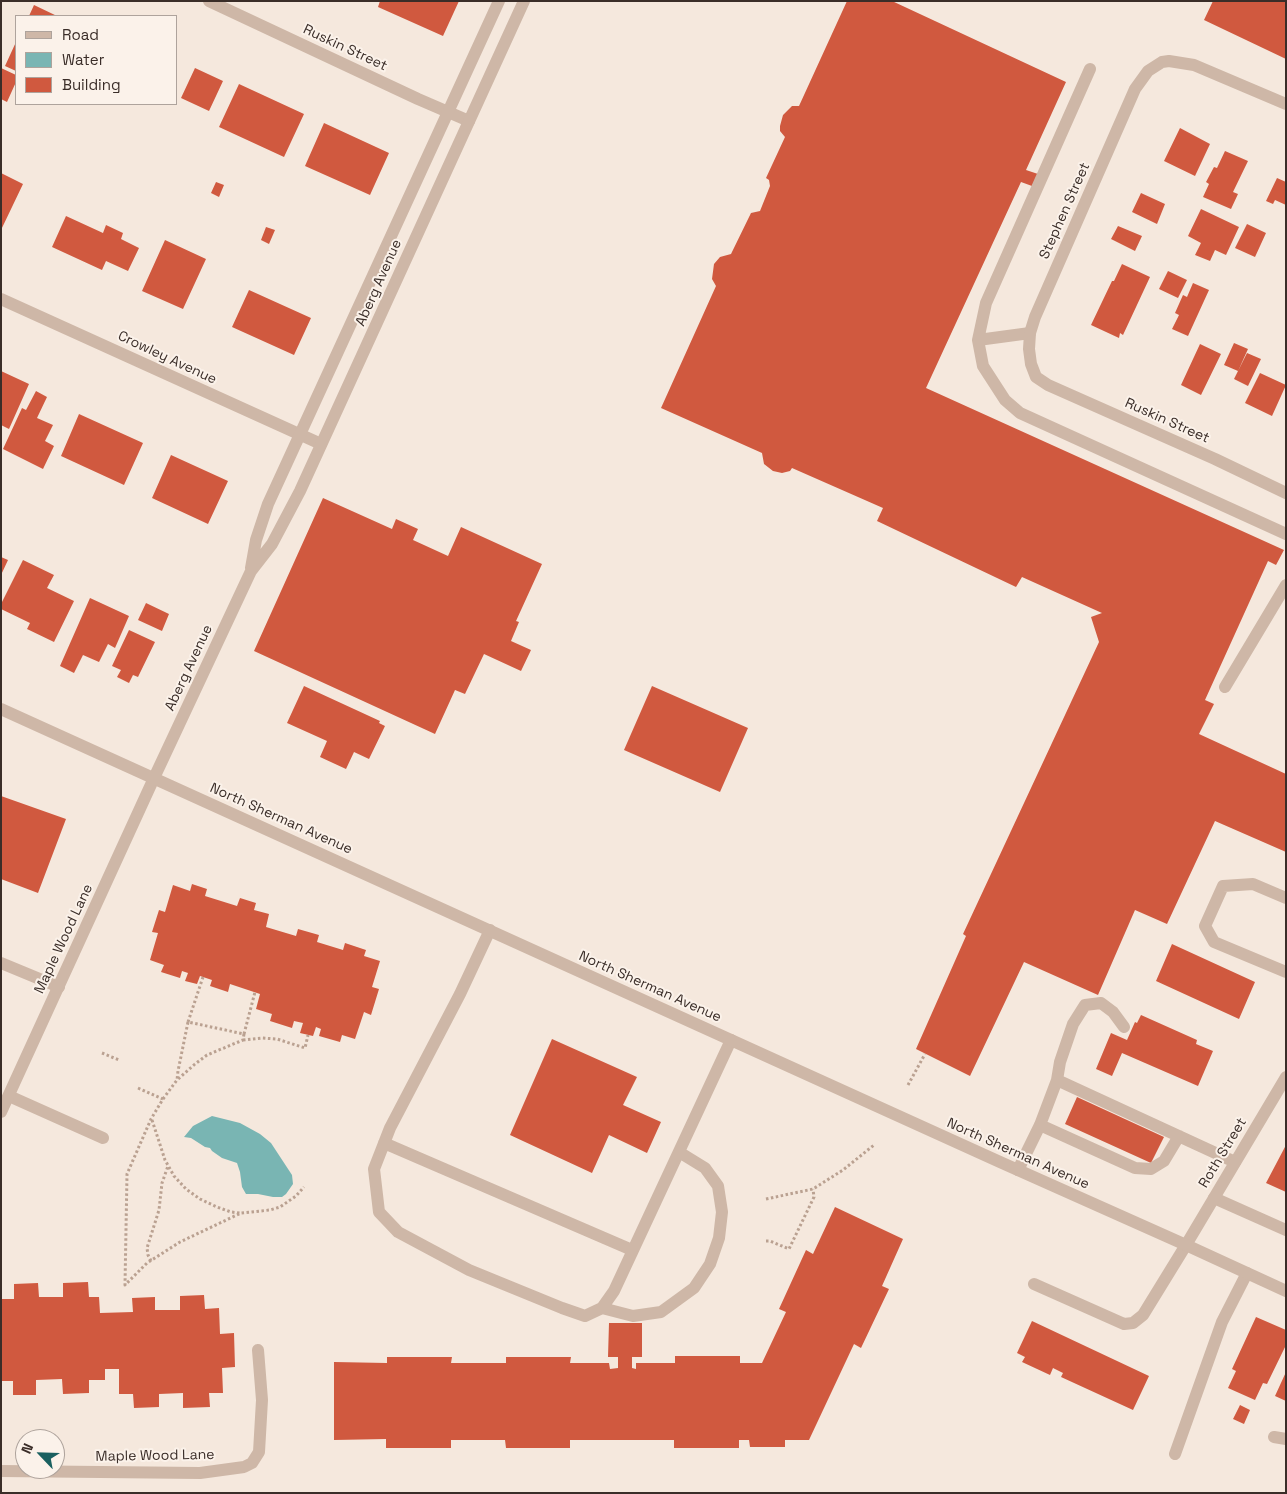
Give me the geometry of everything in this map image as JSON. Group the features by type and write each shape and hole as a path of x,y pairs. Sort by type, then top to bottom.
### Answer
{"street":[{"name":"Ruskin Street","path":"209,1 469,121"},
{"name":"Aberg Avenue","path":"251,571 256,540 268,504 499,1"},
{"name":"Aberg Avenue","path":"154,778 251,571 272,544 290,513 524,1"},
{"name":"Stephen Street","path":"1036,377 1031,364 1029,349 1030,333 1035,317 1135,89 1148,71 1154,66 1169,61 1194,65 1286,104"},
{"path":"1090,69 986,303 978,340 983,366 1005,400 1020,413 1286,534"},
{"name":"Crowley Avenue","path":"1,298 321,444"},
{"path":"978,340 1030,333"},
{"name":"Ruskin Street","path":"1036,377 1048,385 1215,459 1286,493"},
{"path":"1225,687 1286,585"},
{"name":"North Sherman Avenue","path":"1,709 1018,1170 1186,1244 1286,1291"},
{"name":"Maple Wood Lane","path":"1,1112 154,778"},
{"path":"1286,898 1254,884 1223,886 1205,926 1214,942 1286,972"},
{"path":"490,930 460,994 394,1119 374,1169 378,1212 398,1232 469,1270 585,1316 602,1308 614,1291 731,1040"},
{"path":"1,963 59,987"},
{"path":"1018,1170 1040,1125 1057,1080 1060,1062 1072,1024 1086,1005 1101,1003 1113,1012 1124,1027"},
{"name":"Roth Street","path":"1034,1284 1124,1324 1133,1323 1143,1315 1286,1077"},
{"path":"1057,1080 1105,1106 1140,1122 1179,1136 1235,1162"},
{"path":"9,1096 103,1138"},
{"path":"1040,1125 1091,1141 1123,1156 1136,1168 1151,1169 1164,1161 1179,1136"},
{"path":"384,1143 632,1250"},
{"path":"602,1308 633,1316 661,1312 694,1288 710,1264 719,1238 722,1212 718,1186 705,1168 680,1152"},
{"path":"1214,1198 1286,1230"},
{"path":"1175,1454 1222,1322 1247,1273"},
{"name":"Maple Wood Lane","path":"1,1471 200,1473 244,1467 252,1463 259,1452 262,1400 258,1350"}],"path":[{"path":"177,1080 188,1022 203,977"},
{"path":"244,1040 255,992"},
{"path":"188,1022 244,1034"},
{"path":"241,1213 180,1242 150,1261 125,1285 127,1174 151,1119 163,1099 177,1080 207,1055 244,1040 262,1038 277,1039 305,1048 308,1035"},
{"path":"102,1054 119,1060"},
{"path":"908,1085 925,1054"},
{"path":"138,1088 163,1099"},
{"path":"151,1119 157,1140 174,1176 186,1189 217,1208 241,1213 270,1210 280,1207 296,1196 304,1187"},
{"path":"766,1199 813,1189 844,1170 874,1145"},
{"path":"150,1261 147,1248 159,1210 162,1183 168,1166"},
{"path":"766,1240 789,1249 814,1197 813,1189"}],"water":[{"path":"212,1116 240,1123 260,1134 271,1143 292,1175 293,1184 286,1194 282,1197 273,1197 246,1194 242,1187 237,1163 222,1158 210,1148 191,1138 184,1137 193,1126"}],"building":[{"path":"380,1 459,1 443,36 378,7"},
{"path":"847,1 892,1 1066,82 1026,170 1038,174 1032,186 1021,182 926,388 1284,550 1276,565 1268,561 1205,700 1214,704 1199,734 1286,774 1286,852 1215,821 1167,924 1135,910 1098,995 1024,962 970,1076 916,1049 966,936 963,934 1099,642 1091,617 1102,613 1022,577 1016,587 877,521 883,508 792,468 790,471 782,473 773,471 764,464 762,453 661,408 716,286 712,279 714,264 720,257 731,254 751,213 760,211 770,186 769,180 766,178 785,137 780,131 783,115 792,106 799,106"},
{"path":"1213,1 1286,1 1286,59 1204,20"},
{"path":"34,5 55,15 29,15"},
{"path":"15,44 15,71 5,66"},
{"path":"1,68 15,75 15,84 7,102 1,99"},
{"path":"195,68 223,81 209,111 181,98"},
{"path":"239,84 304,114 284,157 219,127"},
{"path":"324,123 389,153 370,195 305,166"},
{"path":"1180,128 1210,144 1195,176 1164,161"},
{"path":"1225,151 1248,161 1233,192 1238,194 1231,209 1203,197 1209,184 1206,182 1214,167 1217,168"},
{"path":"1,173 23,184 1,230"},
{"path":"1277,178 1286,182 1286,205 1275,200 1273,204 1266,201"},
{"path":"216,182 224,185 219,197 211,193"},
{"path":"1141,193 1165,204 1157,224 1132,212"},
{"path":"1201,209 1239,227 1226,255 1215,250 1210,261 1195,255 1201,243 1188,236"},
{"path":"66,216 103,233 106,225 123,233 121,239 139,248 128,271 106,261 102,270 52,247"},
{"path":"1247,224 1266,233 1255,257 1235,248"},
{"path":"1118,226 1142,236 1135,251 1111,239"},
{"path":"266,227 275,230 269,244 261,240"},
{"path":"165,240 206,259 183,309 142,291"},
{"path":"1122,264 1150,277 1123,335 1120,333 1119,338 1091,325"},
{"path":"1168,271 1187,280 1178,298 1159,289"},
{"path":"1193,283 1209,290 1188,336 1172,329 1179,315 1175,313 1183,295 1187,297"},
{"path":"249,290 311,318 294,355 232,327"},
{"path":"1234,343 1248,349 1238,371 1224,365"},
{"path":"1200,344 1221,354 1201,395 1181,385"},
{"path":"1247,353 1261,359 1248,386 1234,379"},
{"path":"1,371 29,384 9,429 1,425"},
{"path":"1260,373 1286,385 1272,416 1245,403"},
{"path":"36,391 47,397 37,418 53,425 45,441 54,446 43,469 3,449 22,408 26,410"},
{"path":"79,414 143,443 124,485 61,456"},
{"path":"171,455 228,481 208,524 152,498"},
{"path":"323,498 392,529 396,519 418,529 413,540 448,556 461,527 542,564 516,621 519,622 511,641 531,650 521,671 484,654 465,694 455,690 435,734 254,651"},
{"path":"1,557 8,560 1,575"},
{"path":"23,560 54,575 47,588 74,601 54,642 27,629 30,623 1,609 1,604"},
{"path":"90,598 129,616 115,648 108,644 99,662 83,655 74,673 60,666"},
{"path":"146,603 169,614 162,631 138,620"},
{"path":"129,630 155,642 138,677 133,675 129,683 117,677 121,670 112,666"},
{"path":"304,686 380,721 379,723 385,726 369,759 354,752 346,769 320,757 327,741 287,723"},
{"path":"652,686 748,728 720,792 624,750"},
{"path":"1,796 66,819 38,893 1,879"},
{"path":"192,884 207,889 205,896 237,906 240,898 256,903 254,910 269,914 266,927 296,936 298,929 319,935 317,942 343,950 345,943 366,950 364,956 380,961 372,987 379,989 371,1015 364,1012 355,1039 342,1035 340,1042 319,1036 321,1029 316,1027 313,1036 300,1033 303,1023 294,1021 292,1028 270,1021 272,1014 256,1009 260,994 230,984 228,992 210,986 212,980 200,976 197,984 185,981 188,973 182,971 180,978 161,972 164,965 150,960 158,933 152,932 159,910 165,912 173,885 190,891"},
{"path":"1172,944 1255,982 1239,1019 1156,981"},
{"path":"1141,1015 1197,1040 1196,1044 1213,1051 1198,1086 1122,1053 1112,1076 1096,1069 1111,1033 1127,1040 1135,1022 1137,1023"},
{"path":"552,1039 637,1077 623,1105 661,1122 647,1153 609,1135 592,1173 510,1135"},
{"path":"1077,1097 1164,1137 1151,1163 1065,1124"},
{"path":"1286,1145 1286,1192 1266,1183"},
{"path":"835,1207 903,1239 882,1286 889,1289 861,1348 854,1344 809,1440 785,1440 785,1447 750,1447 749,1440 739,1440 739,1448 674,1448 674,1440 570,1440 570,1448 506,1448 505,1440 451,1440 451,1448 386,1448 386,1439 334,1440 334,1362 387,1363 387,1357 452,1357 451,1363 506,1363 506,1357 571,1357 570,1363 609,1363 610,1369 618,1368 618,1357 608,1357 609,1323 642,1323 642,1357 632,1357 632,1368 636,1369 636,1363 675,1363 675,1356 740,1356 740,1363 762,1363 786,1312 779,1309 806,1250 813,1254"},
{"path":"88,1282 89,1297 99,1297 100,1313 133,1312 132,1298 155,1297 155,1310 180,1310 180,1296 204,1295 205,1309 219,1308 220,1334 234,1333 235,1367 222,1368 223,1393 209,1393 210,1407 183,1408 183,1393 159,1394 159,1407 134,1408 133,1394 119,1394 119,1369 105,1369 105,1380 89,1380 89,1393 63,1394 62,1379 36,1380 36,1395 13,1395 13,1381 2,1381 1,1299 14,1299 14,1284 38,1283 39,1297 63,1297 63,1283"},
{"path":"1256,1317 1286,1330 1286,1345 1267,1384 1263,1383 1255,1400 1228,1388 1236,1371 1232,1369"},
{"path":"1032,1321 1149,1376 1133,1410 1061,1377 1063,1373 1053,1368 1050,1375 1022,1362 1025,1357 1017,1353"},
{"path":"1286,1372 1286,1401 1275,1396"},
{"path":"1240,1405 1250,1410 1244,1424 1233,1419"}]}
